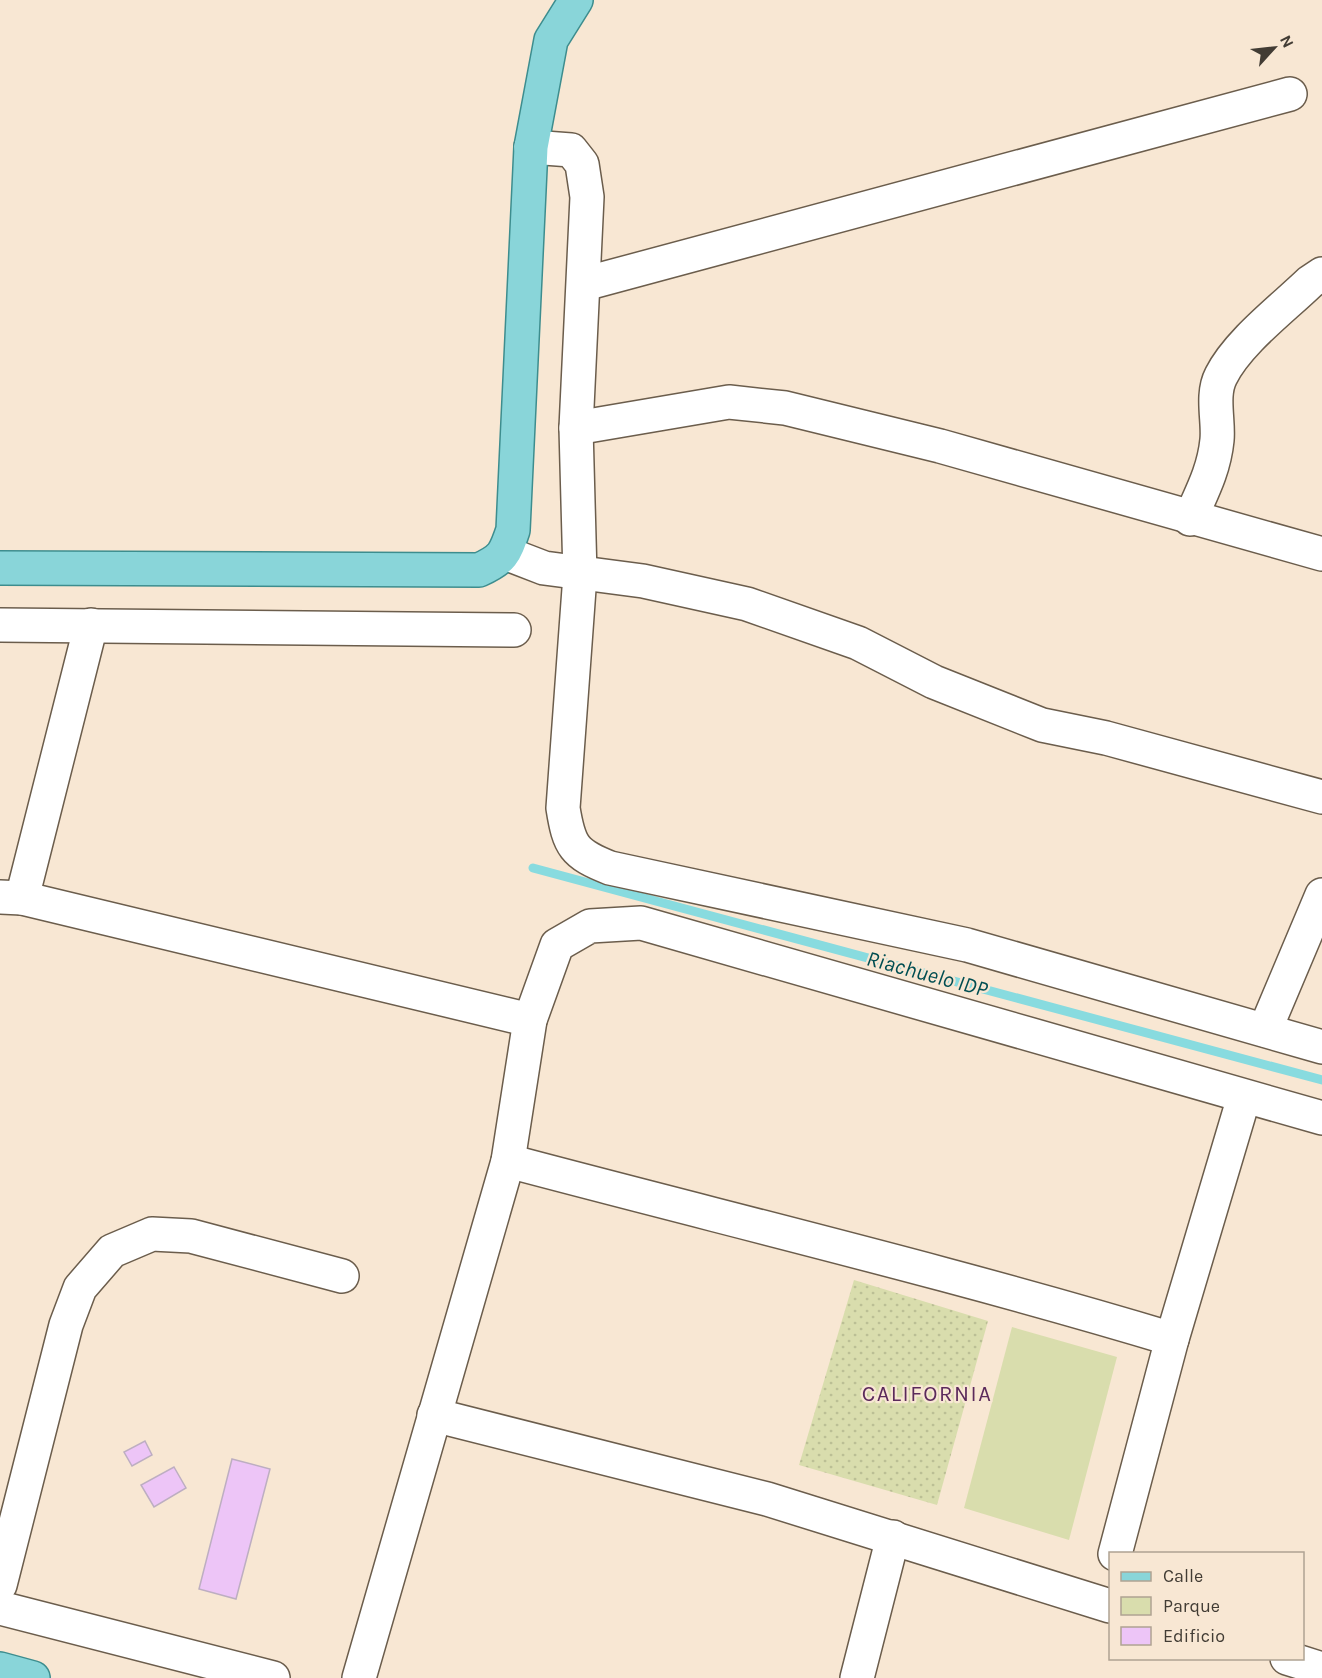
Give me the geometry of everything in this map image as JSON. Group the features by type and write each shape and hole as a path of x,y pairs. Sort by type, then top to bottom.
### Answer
{"main road":[{"path":"0,568 479,570 497,562 506,553 513,530 531,147 551,40 576,0"},
{"path":"0,1669 33,1678"}],"street":[{"path":"584,284 1290,94"},
{"path":"531,147 571,150 582,164 587,197 576,428 580,575 563,808 568,837 585,858 610,868 967,945 1322,1047"},
{"path":"1190,519 1212,472 1217,438 1216,407 1220,378 1236,354 1310,282 1322,274"},
{"path":"576,428 729,402 785,408 963,453 1190,519 1322,554"},
{"path":"506,553 544,568 580,575 643,581 747,604 858,643 934,682 1042,725 1106,738 1322,797"},
{"path":"0,625 514,630"},
{"path":"91,625 11,898 530,1020"},
{"path":"1265,1029 1322,895"},
{"path":"359,1678 508,1161 530,1020 556,945 590,926 641,923 1322,1118"},
{"path":"1116,1552 1173,1339 1244,1096"},
{"path":"508,1161 837,1249 1028,1296 1173,1339"},
{"path":"0,1585 66,1325 80,1288 112,1251 152,1234 192,1236 342,1276"},
{"path":"434,1415 767,1498 1106,1605 1109,1579"},
{"path":"857,1678 893,1537"},
{"path":"0,1608 273,1678"},
{"path":"1290,1660 1322,1669"}],"green space":[{"path":"854,1280 988,1321 937,1505 799,1465"},
{"path":"1012,1327 1117,1357 1069,1540 964,1508"}],"building":[{"path":"145,1441 152,1455 132,1466 124,1452"},
{"path":"232,1459 270,1469 236,1599 199,1589"},
{"path":"174,1467 186,1488 154,1507 141,1485"}],"waterway":[{"name":"Riachuelo IDP","path":"533,868 1322,1080"}],"district":[{"name":"CALIFORNIA","path":"927,1394"}]}
